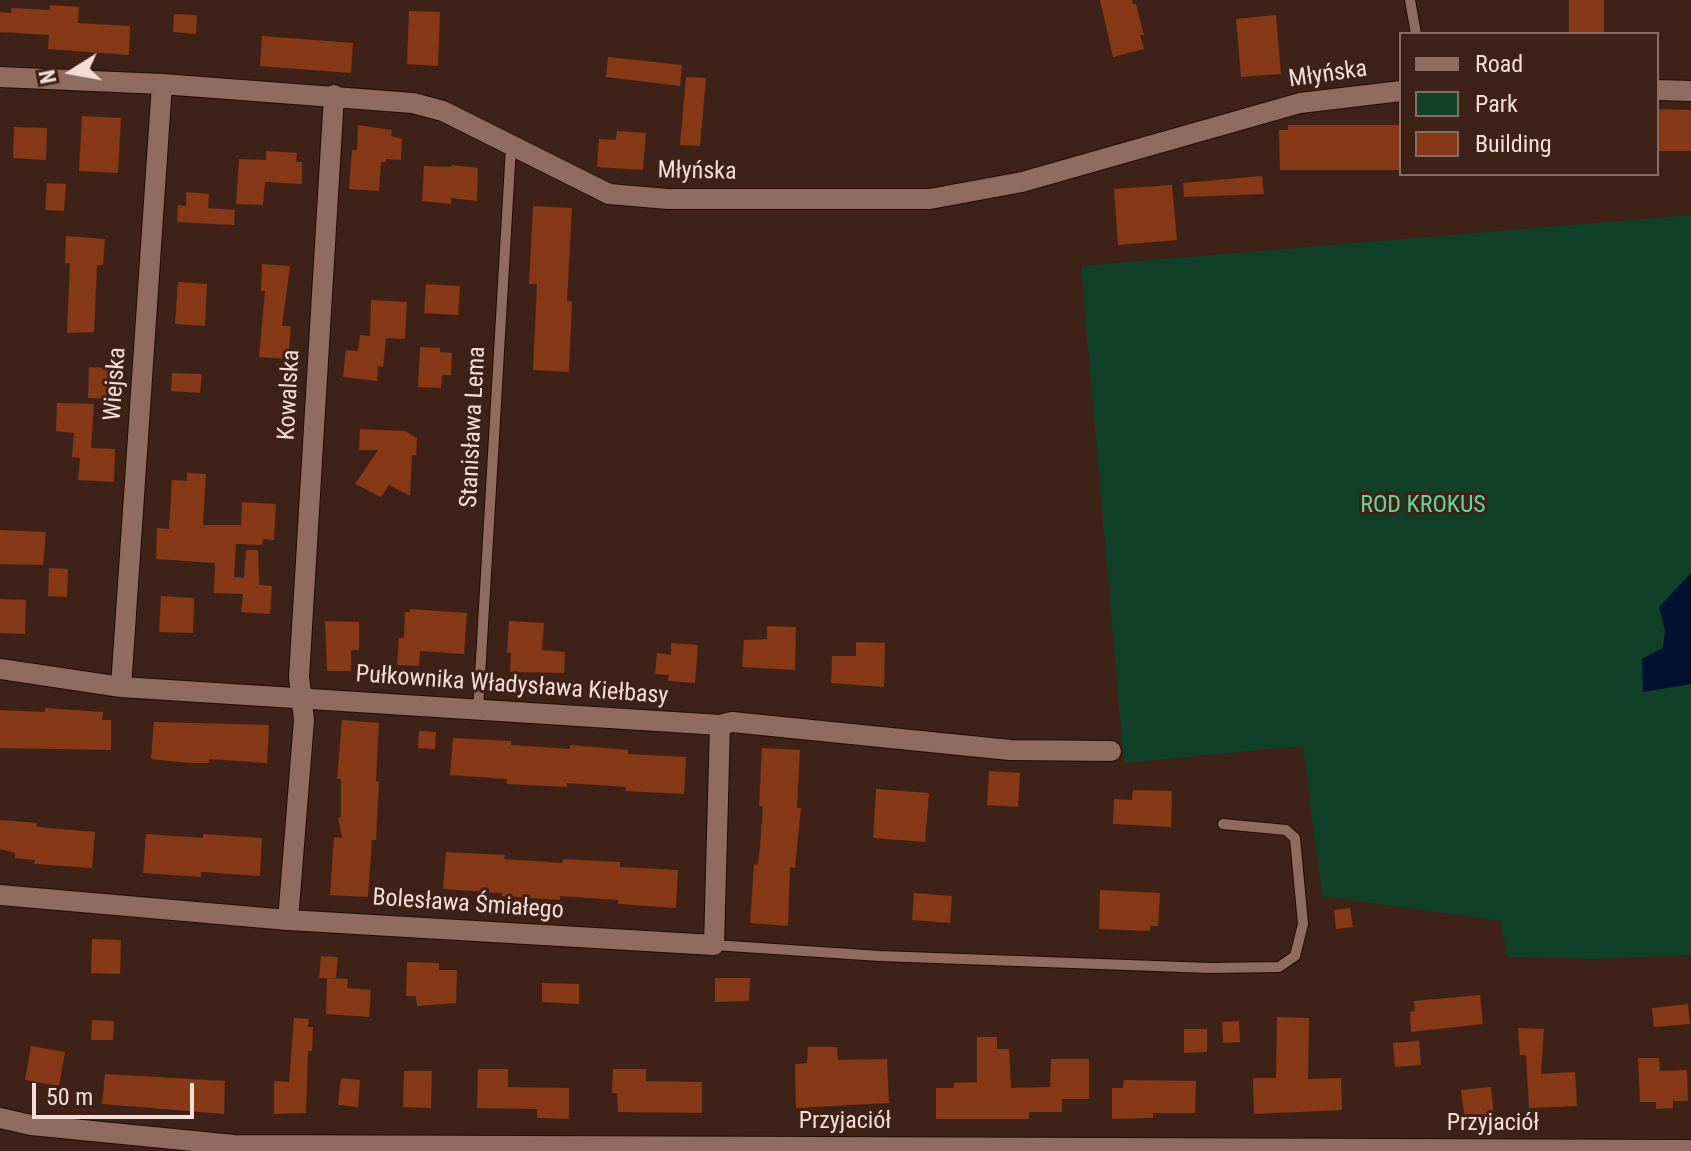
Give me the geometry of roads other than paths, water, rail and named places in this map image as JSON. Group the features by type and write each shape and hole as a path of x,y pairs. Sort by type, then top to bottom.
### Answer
{"street":[{"name":"Młyńska","path":"0,77 162,84 413,103 443,111 609,194 668,199 930,199 1022,182 1300,103 1399,91"},
{"name":"Wiejska","path":"121,687 162,84"},
{"path":"1659,90 1691,91"},
{"name":"Kowalska","path":"301,699 299,677 334,95"},
{"name":"Pułkownika Władysława Kiełbasy","path":"0,669 121,687 720,725 732,722 1010,750 1111,751"},
{"path":"288,920 304,720 301,699"},
{"path":"714,945 720,725"},
{"name":"Bolesława Śmiałego","path":"0,895 288,920 714,945"},
{"name":"Przyjaciół","path":"0,1118 31,1125 234,1145 1691,1150"}],"lane":[{"path":"1410,0 1416,32"},
{"name":"Stanisława Lema","path":"478,710 511,147"},
{"path":"714,945 943,958 1210,968 1279,967 1295,956 1303,924 1295,838 1286,830 1223,824"}],"water":[{"path":"1691,573 1691,684 1643,692 1642,659 1663,648 1665,630 1659,607"}],"park label":[{"name":"ROD KROKUS","path":"1423,506"}]}
